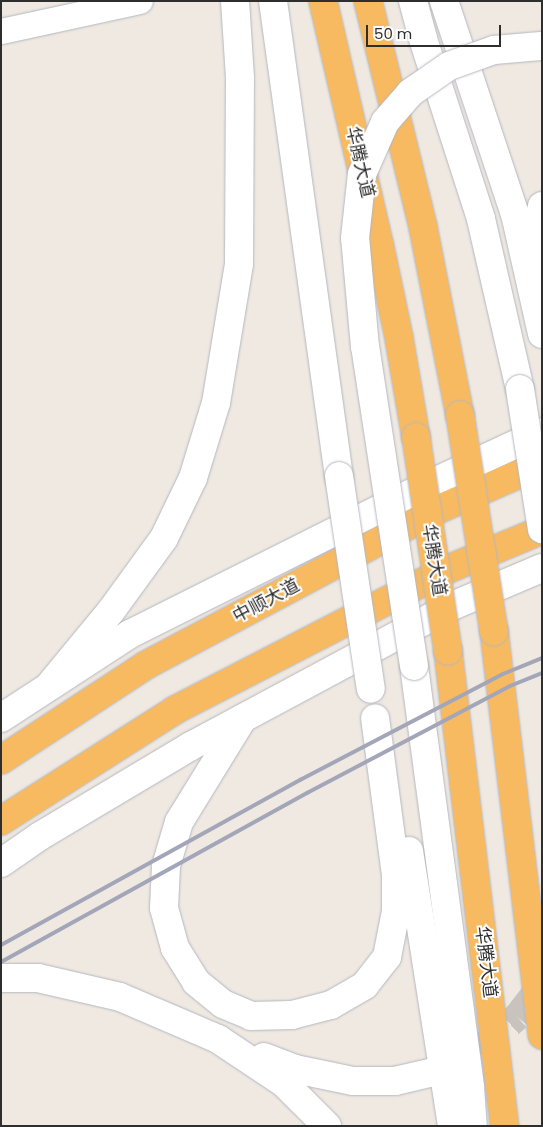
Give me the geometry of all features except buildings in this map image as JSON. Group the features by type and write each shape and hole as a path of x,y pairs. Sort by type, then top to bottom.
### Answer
{"highway":[{"name":"华腾大道","path":"323,1 399,338 416,437 448,651 505,1126"},
{"path":"368,1 423,227 460,415 494,631 542,1035"},
{"name":"中顺大道","path":"1,760 146,665 437,510 542,464"},
{"path":"1,821 175,710 446,570 542,530"}],"main road":[{"path":"50,685 111,611 164,538 193,478 216,403 239,264 240,78 235,1"},
{"path":"243,718 179,822 166,866 164,908 175,948 196,982 223,1004 250,1016 292,1015 331,1005 365,985 387,957 396,911 396,875 273,1"},
{"path":"413,1 423,39 481,219 520,389 542,530"},
{"path":"444,1 515,214 542,334"},
{"path":"473,1126 470,1086 414,666 365,346 355,238 362,174 385,122 410,93 449,66 494,50 542,46"},
{"path":"529,276 542,206"},
{"path":"1,718 139,630 430,484 542,432"},
{"path":"1,863 40,836 191,746 450,607 542,568"},
{"path":"375,718 404,820 452,1126"},
{"path":"1,978 38,978 120,997 218,1039 295,1069 353,1081 395,1081 431,1072"},
{"path":"218,1039 284,1083 327,1126"}],"street":[{"path":"1,13 57,1"},
{"path":"1,31 140,1"}],"tunnel":[{"path":"446,1066 478,1051 517,1017 542,985"}],"railway":[{"path":"1,945 300,780 503,674 542,658"},
{"path":"1,962 307,793 510,686 542,673"}]}
